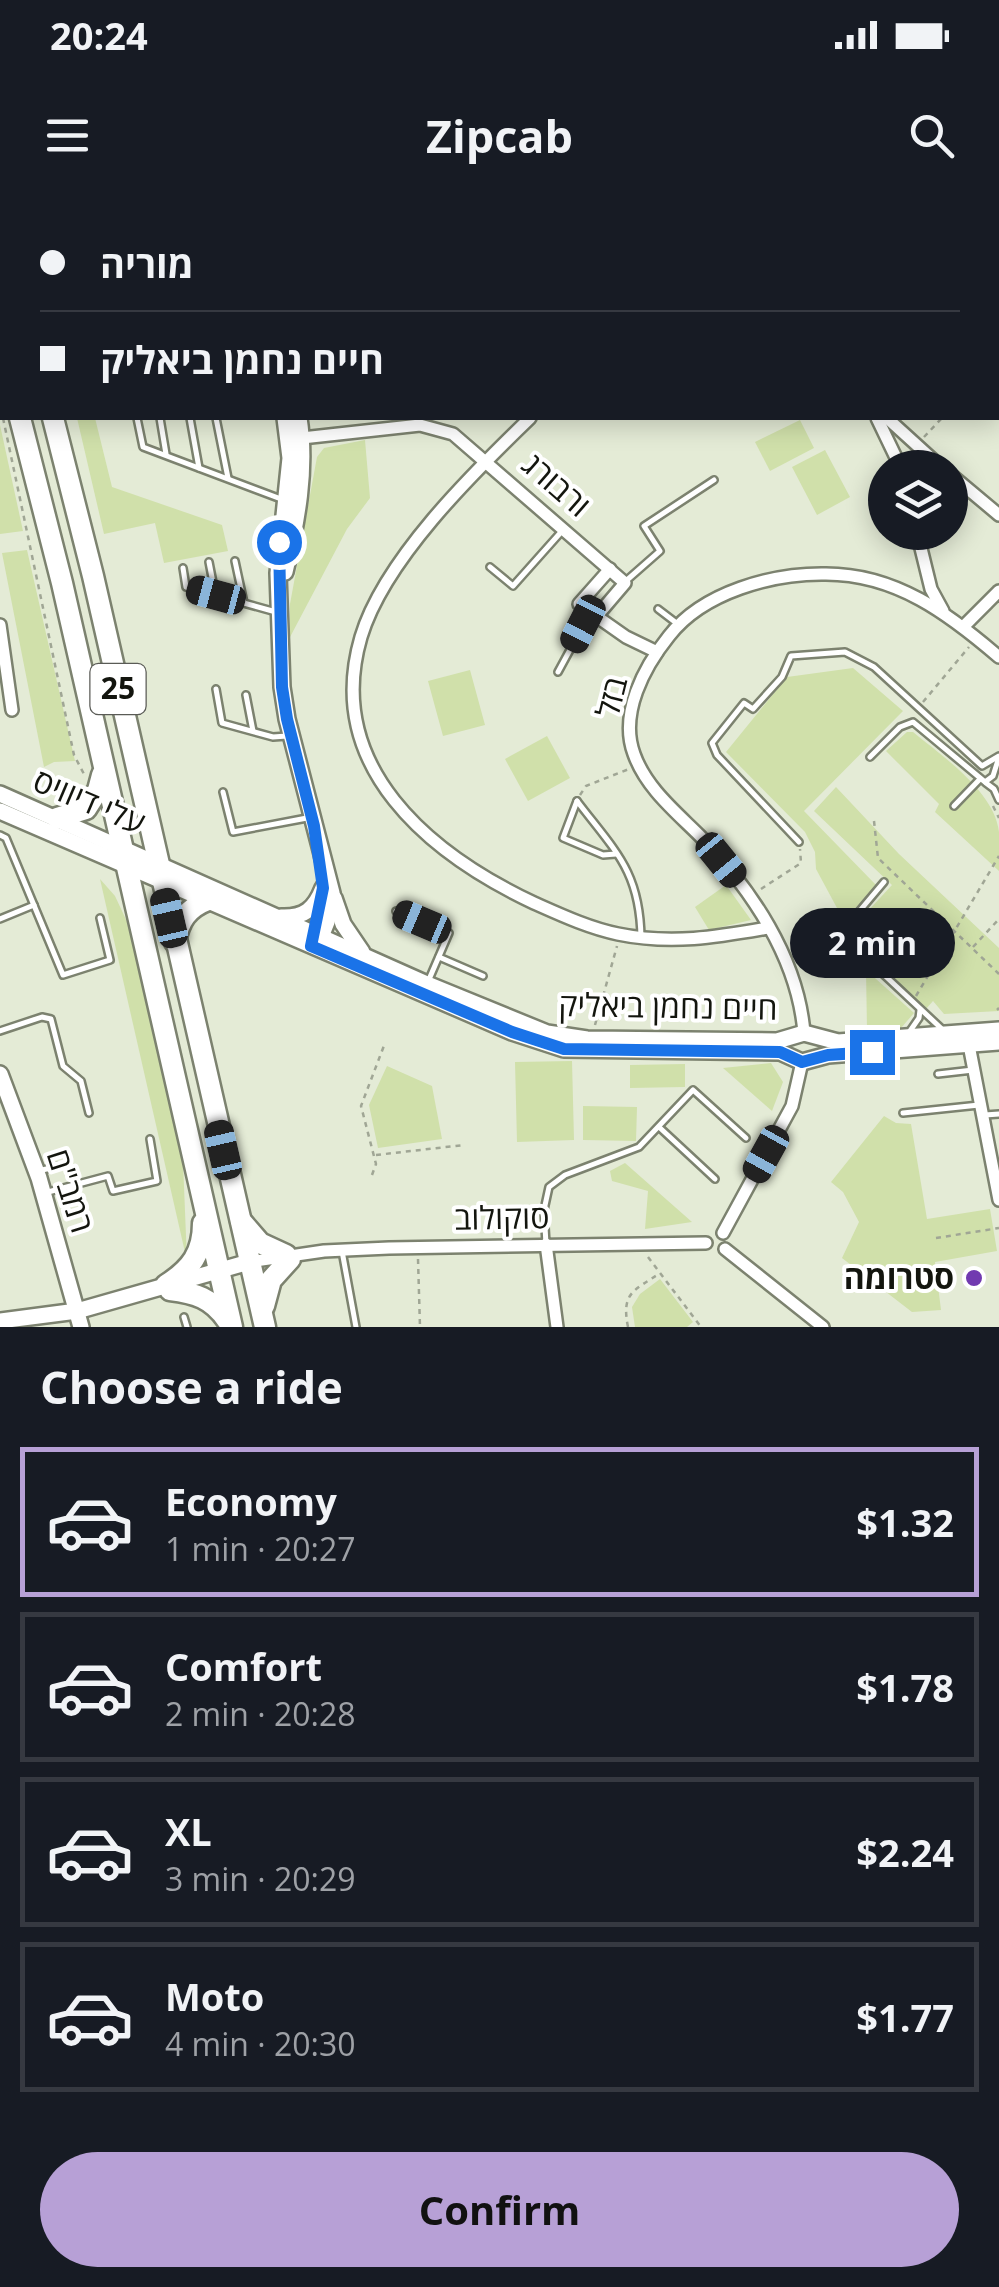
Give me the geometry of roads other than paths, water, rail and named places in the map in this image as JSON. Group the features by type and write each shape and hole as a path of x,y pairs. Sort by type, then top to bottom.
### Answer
{"highway":[{"name":"25","path":"21,420 62,582 232,1327"},
{"name":"25","path":"53,420 264,1325"},
{"path":"56,818 81,812 96,795 102,768"},
{"path":"174,944 183,918 194,906 208,900"},
{"path":"168,1287 196,1259 203,1240 202,1201"},
{"path":"238,1218 260,1243 292,1256 266,1290 264,1325"},
{"path":"168,1287 209,1300 232,1327"}],"street":[{"path":"279,609 300,486 296,439 287,420"},
{"path":"299,420 279,542 281,672 291,736 327,887 342,924 369,958"},
{"path":"528,420 486,460 403,558 370,611 354,666 354,704 368,757 402,811 448,854 498,885 561,916 642,938 702,940 768,928"},
{"path":"878,420 893,450"},
{"path":"889,420 921,450"},
{"name":"ורבורג","path":"296,439 382,423 436,428 464,442 625,582"},
{"path":"913,450 916,446"},
{"path":"968,489 999,515"},
{"path":"921,550 931,589 943,611"},
{"path":"610,570 579,604 657,652"},
{"name":"בזל","path":"803,1035 796,985 768,928 721,860 656,793 639,765 630,734 631,715 636,694 657,652 679,625 723,596 773,579 827,574 888,584 943,611 999,658"},
{"path":"593,615 625,582"},
{"path":"963,627 999,591"},
{"path":"0,625 12,710"},
{"name":"עלי דיוויס","path":"0,794 56,818 122,855"},
{"name":"עלי דיוויס","path":"0,811 122,855"},
{"name":"חיים נחמן ביאליק","path":"122,855 276,917 315,939 554,1046 780,1052 803,1060 999,1042"},
{"name":"חיים נחמן ביאליק","path":"158,870 208,900 369,958 546,1033 590,1039 777,1041 803,1035 838,1042 999,1030"},
{"path":"276,917 292,918 306,913 327,887"},
{"path":"315,939 327,887"},
{"path":"723,1233 792,1106 803,1060 818,1048 803,1035 789,1047 803,1060"},
{"path":"968,1044 999,1200"},
{"name":"רמב\"ם","path":"0,1074 44,1193 79,1319"},
{"path":"723,1233 710,1234 706,1243 712,1252 725,1249"},
{"path":"723,1233 728,1242 725,1249"},
{"name":"סוקולוב","path":"251,1267 292,1256 342,1250 706,1243"},
{"path":"546,1244 557,1327"},
{"path":"725,1249 824,1327"},
{"path":"0,1322 79,1319 141,1294 251,1267"}],"lane":[{"path":"137,420 143,447 285,500"},
{"path":"160,420 166,456"},
{"path":"190,420 200,468"},
{"path":"216,420 228,479"},
{"path":"625,582 660,551 644,526 714,480"},
{"path":"490,566 513,586 564,529"},
{"path":"235,560 244,603"},
{"path":"209,562 216,595"},
{"path":"182,568 186,587 279,609"},
{"path":"658,609 679,625"},
{"path":"558,672 593,615"},
{"path":"799,842 716,755 712,743 744,703 753,710 782,677 791,656 845,652 874,667 982,766 999,757"},
{"path":"216,689 222,724 273,736 291,736"},
{"path":"246,695 254,732"},
{"path":"870,756 912,722 994,789 999,800"},
{"path":"954,806 982,780 992,776 999,757"},
{"path":"223,792 232,832 312,822"},
{"path":"617,854 603,854 563,838 577,800 617,854 637,889 642,938"},
{"path":"0,835 6,838 62,975 110,960 100,918"},
{"path":"884,882 857,914 852,930 854,939 865,957 949,1034"},
{"path":"0,919 34,904"},
{"path":"396,911 449,934 427,984"},
{"path":"439,957 483,976"},
{"path":"899,1038 919,1018 919,1008"},
{"path":"0,1030 42,1017 51,1020 63,1066 81,1081 89,1114"},
{"path":"938,1074 973,1070"},
{"path":"546,1244 544,1210 549,1187 565,1175 639,1147 693,1090 746,1138"},
{"path":"903,1113 981,1110 999,1114"},
{"path":"658,1127 716,1179"},
{"path":"44,1193 108,1176 112,1191 157,1181 150,1138"},
{"path":"36,1171 60,1166"},
{"path":"342,1250 356,1327"},
{"path":"184,1318 187,1327"}],"place":[{"name":"סטרומה","path":"974,1278"}]}
